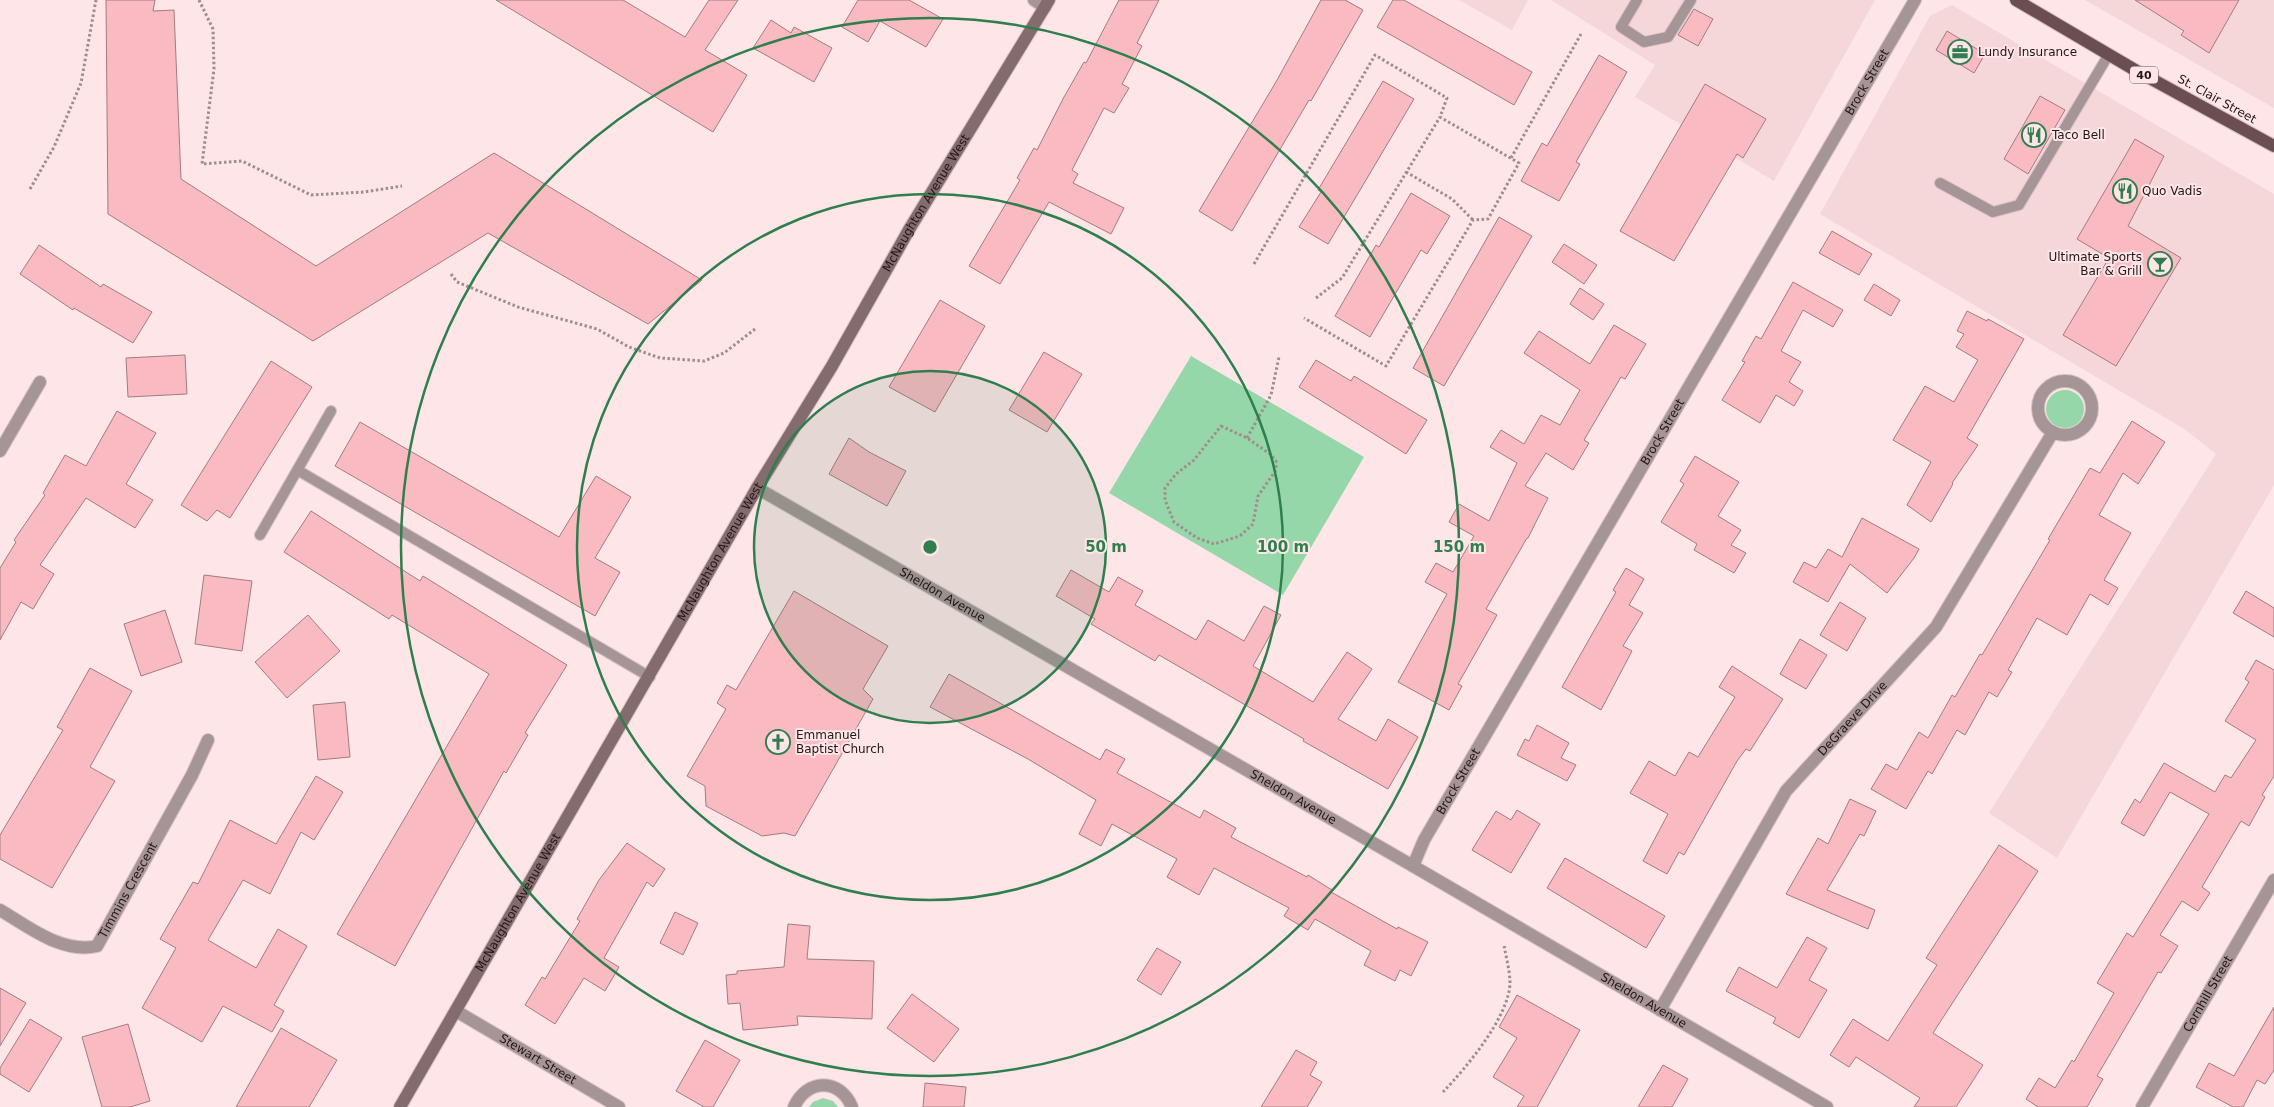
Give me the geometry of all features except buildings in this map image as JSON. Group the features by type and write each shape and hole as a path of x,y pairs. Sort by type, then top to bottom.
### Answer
{"main road":[{"name":"St. Clair Street","path":"2016,0 2274,146"},
{"name":"McNaughton Avenue West","path":"400,1107 650,677 757,488 832,366 910,228 1043,2"}],"street":[{"name":"Brock Street","path":"1413,866 1424,840 1915,0"},
{"path":"0,451 40,382"},
{"path":"2062,382 2079,385 2090,399 2092,408 2086,425 2071,434 2053,432 2041,420 2039,412 2042,395 2047,389 2062,382"},
{"name":"DeGraeve Drive","path":"1660,1010 1786,791 1936,627 2053,432"},
{"name":"Sheldon Avenue","path":"757,488 1827,1107"},
{"name":"Timmins Crescent","path":"0,910 59,944 85,949 97,946 192,775 208,740"},
{"name":"Cornhill Street","path":"2142,1107 2274,880"},
{"name":"Stewart Street","path":"456,1011 618,1107"},
{"path":"794,1107 806,1090 824,1085 842,1092 852,1107"}],"lane":[{"path":"1637,0 1621,27 1644,42 1668,37 1691,0"},
{"path":"1940,183 1993,212 2019,205 2109,54"},
{"path":"260,535 299,471 331,411"},
{"path":"299,471 650,677"}],"path":[{"path":"30,189 54,147 81,83 96,0"},
{"path":"199,0 213,29 214,69 202,164 242,161 310,195 364,192 402,186"},
{"path":"1511,158 1580,34"},
{"path":"1254,264 1375,55 1447,98 1440,117 1342,278 1316,298"},
{"path":"1406,172 1452,199 1472,220 1488,219 1519,163 1440,117"},
{"path":"1304,318 1386,366 1472,220"},
{"path":"451,274 456,282 518,307 597,329 629,347 660,358 704,361 724,354 755,329"},
{"path":"1247,438 1271,395 1279,357"},
{"path":"1220,426 1247,438 1270,454 1276,461 1276,470 1258,496 1253,524 1240,536 1214,544 1196,538 1174,522 1165,500 1165,488 1176,474 1194,460 1220,426"},
{"path":"1443,1092 1466,1069 1502,1014 1510,984 1504,945"}],"shaded area":[{"path":"1459,0 1528,0 1512,30"},
{"path":"1551,0 1875,0 1774,181 1635,97 1655,65"},
{"path":"2085,0 2274,0 2274,108"},
{"path":"1952,5 2274,194 2274,485 2057,858 1989,813 2216,454 2186,430 1820,214 1930,16"}],"green space":[{"path":"1191,356 1364,457 1283,595 1109,493"},
{"path":"2065,390 2078,396 2084,409 2078,422 2065,428 2052,422 2046,409 2052,396"},
{"path":"823,1098 833,1101 838,1107 809,1107 813,1102"}],"place":[{"name":"Lundy Insurance","path":"1960,52"},
{"name":"Taco Bell","path":"2034,135"},
{"name":"Quo Vadis","path":"2125,191"},
{"name":"Ultimate Sports Bar & Grill","path":"2160,264"},
{"name":"Emmanuel Baptist Church","path":"778,742"}]}
